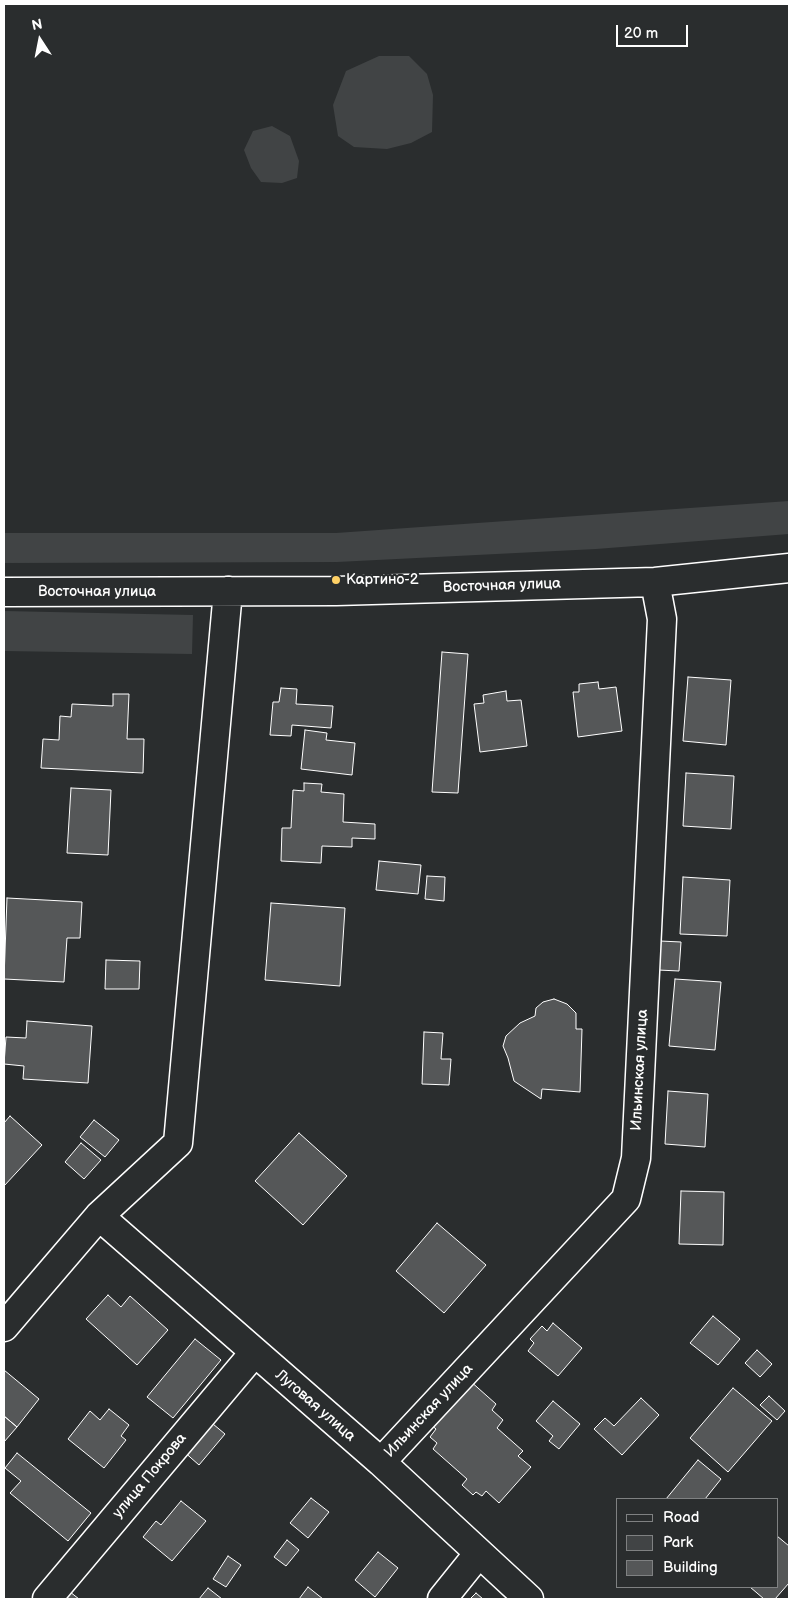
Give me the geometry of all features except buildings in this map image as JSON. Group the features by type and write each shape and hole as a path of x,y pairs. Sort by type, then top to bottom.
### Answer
{"street":[{"name":"Восточная улица","path":"4,592 336,591 655,582 789,568"},
{"name":"Ильинская улица","path":"381,1462 626,1199 636,1158 662,619 655,582"},
{"path":"4,1327 99,1216 178,1143 228,591"},
{"name":"Луговая улица","path":"99,1216 381,1462 529,1599"},
{"name":"улица Покрова","path":"47,1599 254,1353"},
{"path":"442,1599 479,1554"}],"green space":[{"path":"379,56 409,56 427,74 433,95 432,132 411,143 387,149 354,147 338,136 333,105 346,71"},
{"path":"272,126 290,136 299,161 297,178 282,183 261,182 251,168 244,150 253,131"},
{"path":"789,501 789,534 596,549 337,562 4,563 4,533 336,533"},
{"path":"4,611 193,615 192,654 4,651"}],"place":[{"name":"Картино-2","path":"336,580"}]}
